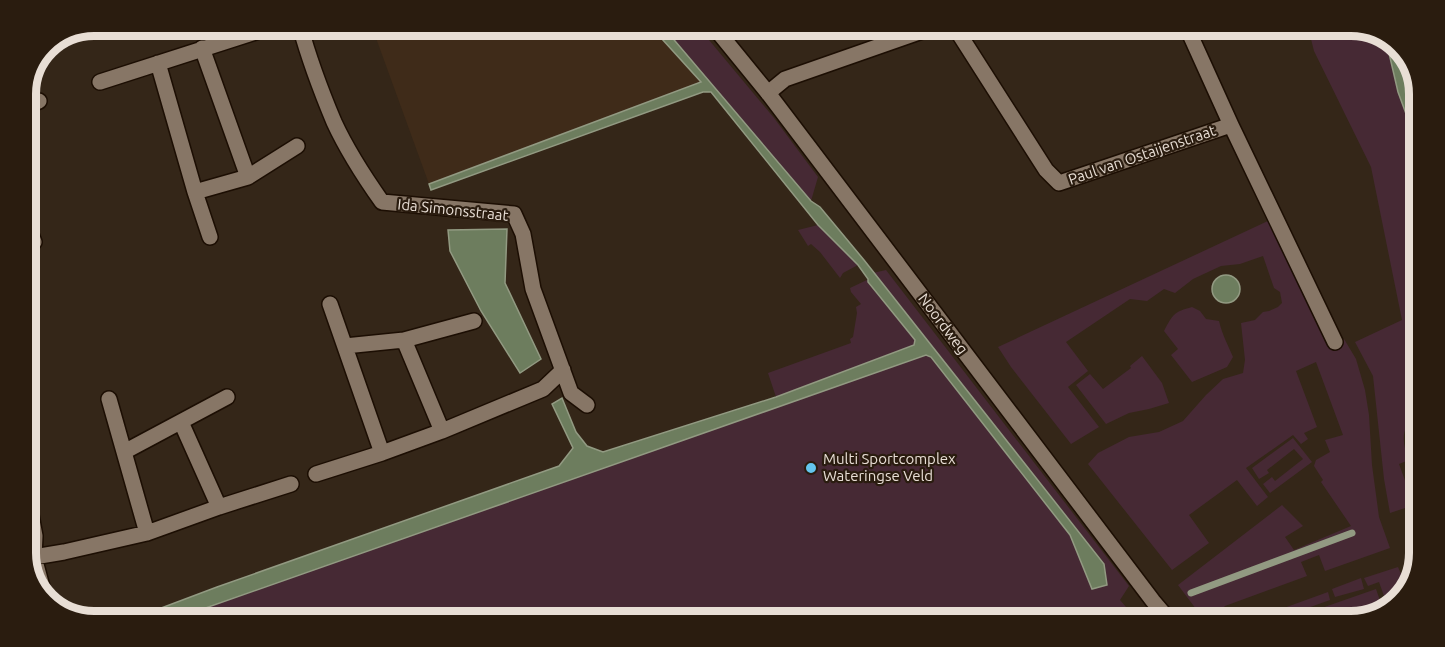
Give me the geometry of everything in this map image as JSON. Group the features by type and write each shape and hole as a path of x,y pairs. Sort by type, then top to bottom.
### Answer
{"street":[{"path":"100,82 241,36"},
{"name":"Ida Simonsstraat","path":"303,36 335,124 382,202 514,214 523,234 533,290 571,393 587,405"},
{"name":"Noordweg","path":"722,36 768,93 1162,611"},
{"path":"768,93 785,79 908,36"},
{"name":"Paul van Ostaijenstraat","path":"960,36 1046,170 1059,183 1231,125"},
{"name":"Paul van Ostaijenstraat","path":"1191,36 1335,342"},
{"path":"202,48 248,177"},
{"path":"158,63 210,237"},
{"path":"195,192 248,177 297,146"},
{"path":"330,304 382,453"},
{"path":"345,346 404,340 474,321"},
{"path":"404,340 442,430"},
{"path":"316,474 382,453 543,389 563,370"},
{"path":"124,452 227,397"},
{"path":"109,399 147,533"},
{"path":"181,422 219,507"},
{"path":"36,557 147,533 291,484"}],"shaded area":[{"path":"375,36 659,36 701,82 429,184"},
{"path":"659,36 671,36 864,260 1104,564 1107,585 1092,589 1070,535 931,357 926,355 197,611 153,611 559,466 573,448 552,404 562,398 576,432 587,446 603,452 776,397 914,345 915,340 868,282 858,265 818,225 711,92 703,92 431,190 429,184 701,82"},
{"path":"671,36 706,36 774,118 818,177 811,201"},
{"path":"1310,36 1363,37 1374,40 1387,48 1398,92 1409,122 1409,422 1404,442 1409,460 1399,464 1409,491 1409,507 1390,513 1373,376 1355,342 1402,320 1371,167 1314,51"},
{"path":"1388,49 1406,75 1409,90 1409,122 1398,92"},
{"path":"1270,220 1331,344 1344,339 1356,359 1369,415 1372,465 1379,517 1390,548 1325,571 1319,555 1301,562 1307,576 1225,606 1220,611 1198,611 1178,585 1282,505 1303,526 1285,537 1294,550 1351,526 1321,482 1323,480 1314,466 1316,460 1330,452 1325,440 1343,435 1316,362 1296,371 1317,427 1304,433 1308,439 1301,444 1293,435 1246,468 1268,497 1257,506 1237,480 1189,515 1209,543 1172,570 1088,464 1098,453 1129,437 1159,432 1183,421 1223,379 1243,373 1245,360 1241,323 1255,320 1263,312 1278,307 1282,303 1280,292 1274,288 1263,256 1240,264 1221,266 1193,279 1175,293 1164,289 1147,301 1130,299 1066,342 1088,371 1068,387 1099,427 1071,444 998,347"},
{"path":"818,225 858,265 843,273 840,278 820,252 811,244 808,246 798,230"},
{"path":"507,229 505,283 541,359 520,373 481,311 450,251 448,230"},
{"name":"Multi Sportcomplex Wateringse Veld","path":"886,270 1129,586 1120,600 1129,611 197,611 926,355 931,357 1070,535 1092,589 1107,585 1104,563 873,273"},
{"path":"1226,275 1236,279 1240,289 1236,299 1226,303 1216,299 1212,289 1216,279"},
{"path":"869,279 868,283 915,340 914,345 776,397 768,373 851,343 857,313 856,307 861,304 850,288"},
{"path":"1192,307 1200,311 1206,319 1219,321 1233,357 1227,367 1192,382 1171,355 1178,349 1164,331 1175,314"},
{"path":"1142,356 1162,383 1169,403 1129,413 1106,424 1076,385 1090,374 1103,389 1131,368 1130,366"},
{"path":"1293,438 1312,462 1270,493 1263,484 1272,477 1275,481 1303,459 1294,449 1267,470 1269,473 1259,479 1252,468"},
{"path":"1398,567 1403,579 1395,591 1385,600 1379,582 1368,586 1364,578"},
{"path":"1361,578 1364,589 1335,597 1332,589"},
{"path":"1376,589 1381,603 1359,611 1313,611"},
{"path":"1328,592 1330,600 1299,611 1275,611"}],"waterway":[{"path":"1191,593 1352,533"}],"place":[{"name":"Multi Sportcomplex Wateringse Veld","path":"811,468"}]}
